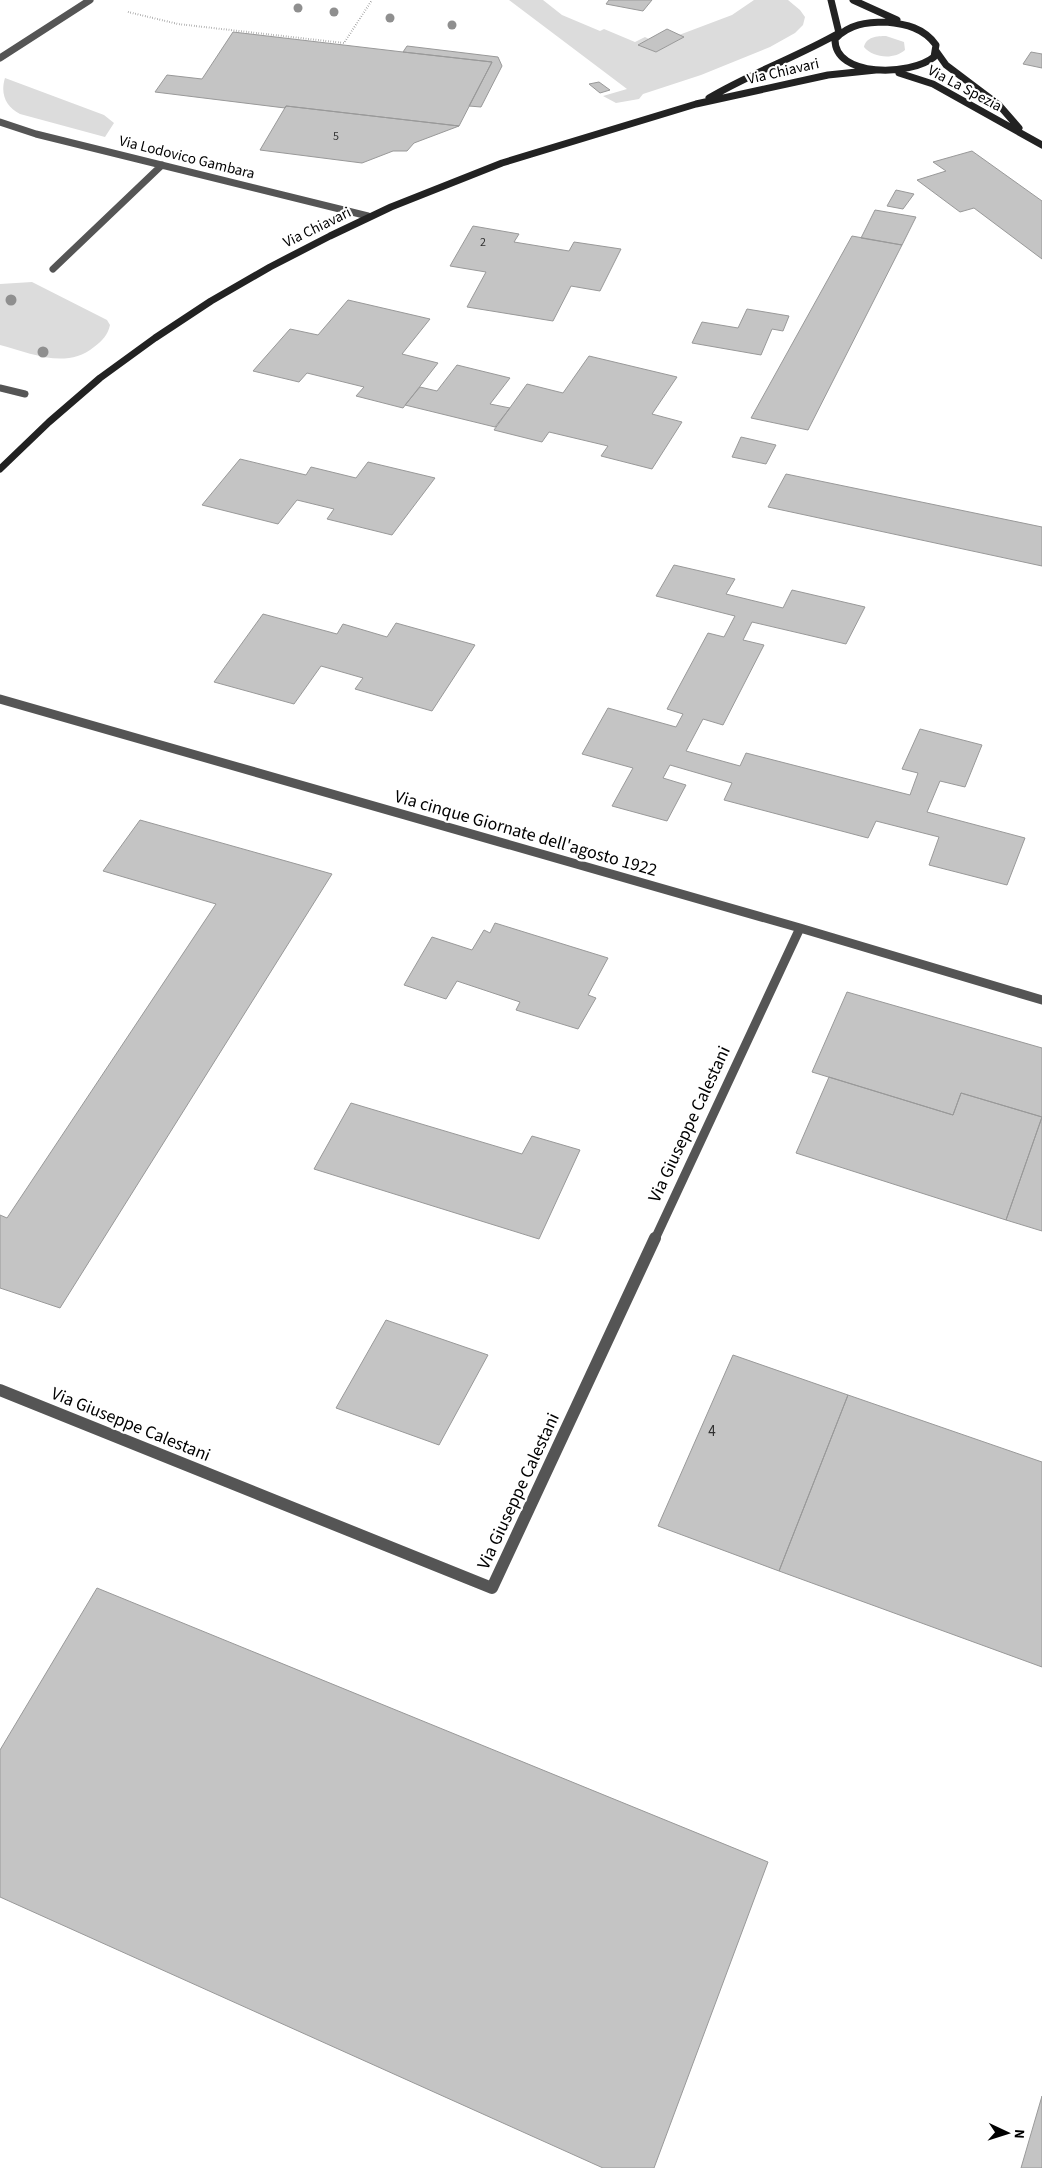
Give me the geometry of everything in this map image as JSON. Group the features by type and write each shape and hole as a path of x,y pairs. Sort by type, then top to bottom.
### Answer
{"street":[{"path":"0,58 90,0"},
{"name":"Via La Spezia","path":"831,0 839,34"},
{"name":"Via La Spezia","path":"853,0 927,34 936,45 936,51 934,56 921,66 901,71 876,70 853,64 839,55 834,44 839,34 845,29 864,23 886,22 909,26"},
{"name":"Via Chiavari","path":"696,103 736,82 806,52 839,34"},
{"name":"Via La Spezia","path":"936,51 946,65 999,105 1027,135"},
{"name":"Via Chiavari","path":"0,469 99,380 197,309 264,269 368,216 455,180 532,153 696,103 834,74 876,70"},
{"name":"Via La Spezia","path":"889,71 916,77 939,86 980,112 1027,135 1042,145"},
{"name":"Via Lodovico Gambara","path":"0,122 36,134 368,216"},
{"path":"54,269 162,165"},
{"path":"0,388 25,394"},
{"name":"Via cinque Giornate dell'agosto 1922","path":"0,699 800,928 1042,1000"},
{"name":"Via Giuseppe Calestani","path":"0,1390 492,1588 800,928"}],"path":[{"path":"128,12 178,24 344,43 372,0"}],"shaded area":[{"path":"509,0 543,0 562,15 600,31 604,29 635,42 645,37 649,39 639,45 656,52 684,37 679,35 732,15 754,0 788,0 805,17 803,25 795,33 770,47 701,75 643,94 639,99 616,103 603,96 627,89"},
{"path":"886,36 904,42 905,50 895,55 884,56 873,54 864,47 869,39"},
{"path":"5,78 104,115 114,123 105,137 20,114 11,108 5,99 3,89"},
{"path":"32,282 107,320 110,325 104,338 83,354 72,358 60,359 48,358 0,345 0,284"}],"building":[{"path":"609,0 652,0 643,11 606,4"},
{"path":"667,29 684,37 656,52 638,45"},
{"path":"233,32 492,62 459,126 155,92 167,75 202,79"},
{"path":"407,46 498,57 502,66 481,107 469,106 492,62 403,52"},
{"path":"1031,52 1042,54 1042,68 1023,64"},
{"path":"599,82 610,90 600,93 589,84"},
{"path":"286,106 459,126 414,143 407,151 393,151 362,163 260,150"},
{"path":"972,151 1042,201 1042,259 974,208 960,212 917,180 946,171 933,162"},
{"path":"896,190 914,194 903,209 887,206"},
{"path":"875,210 916,217 902,245 861,238"},
{"path":"473,226 519,234 514,242 569,251 574,242 621,249 600,291 571,286 553,321 467,307 486,272 450,266"},
{"path":"852,236 902,245 808,430 751,418"},
{"path":"348,300 430,319 402,354 438,363 403,408 356,396 364,387 307,373 299,382 253,371 290,329 318,335"},
{"path":"747,309 789,316 783,331 772,329 761,355 692,343 702,322 738,328"},
{"path":"589,356 677,377 652,414 682,422 652,469 601,456 608,446 549,432 542,442 494,430 527,384 563,393"},
{"path":"457,365 510,378 490,404 510,408 495,427 405,405 420,387 437,391"},
{"path":"741,437 776,445 766,464 732,457"},
{"path":"240,459 306,475 311,467 356,478 368,462 435,478 392,535 327,519 334,509 297,500 278,524 202,505"},
{"path":"786,474 1042,527 1042,566 768,507"},
{"path":"674,565 735,579 726,594 783,608 792,590 865,607 846,644 752,622 743,640 764,645 723,725 703,719 686,751 740,766 746,753 910,795 918,773 902,769 920,729 982,745 965,787 940,781 927,812 1025,838 1007,885 929,865 939,837 876,821 868,838 724,800 732,783 670,765 663,778 686,785 667,821 612,806 633,768 582,754 608,708 676,727 683,714 667,709 708,633 724,637 735,616 656,596"},
{"path":"263,614 337,634 343,624 387,637 396,623 475,645 432,711 355,689 363,678 321,666 294,704 214,682"},
{"path":"140,820 332,874 60,1308 0,1288 0,1215 7,1218 216,904 103,871"},
{"path":"495,923 608,958 588,995 596,998 578,1029 516,1010 520,1002 457,981 446,999 404,985 432,937 472,950 484,930 490,933"},
{"path":"847,992 1042,1048 1042,1117 961,1093 953,1115 812,1072"},
{"path":"829,1077 953,1115 961,1093 1042,1117 1006,1220 796,1153"},
{"path":"351,1103 522,1154 532,1136 580,1150 539,1239 314,1169"},
{"path":"1042,1117 1042,1231 1006,1220"},
{"path":"386,1320 488,1355 439,1445 336,1408"},
{"path":"733,1355 848,1395 779,1571 658,1526"},
{"path":"848,1395 1042,1462 1042,1667 779,1571"},
{"path":"97,1588 768,1862 654,2168 603,2168 0,1897 0,1750"},
{"path":"1042,2096 1042,2168 1021,2168"}]}
